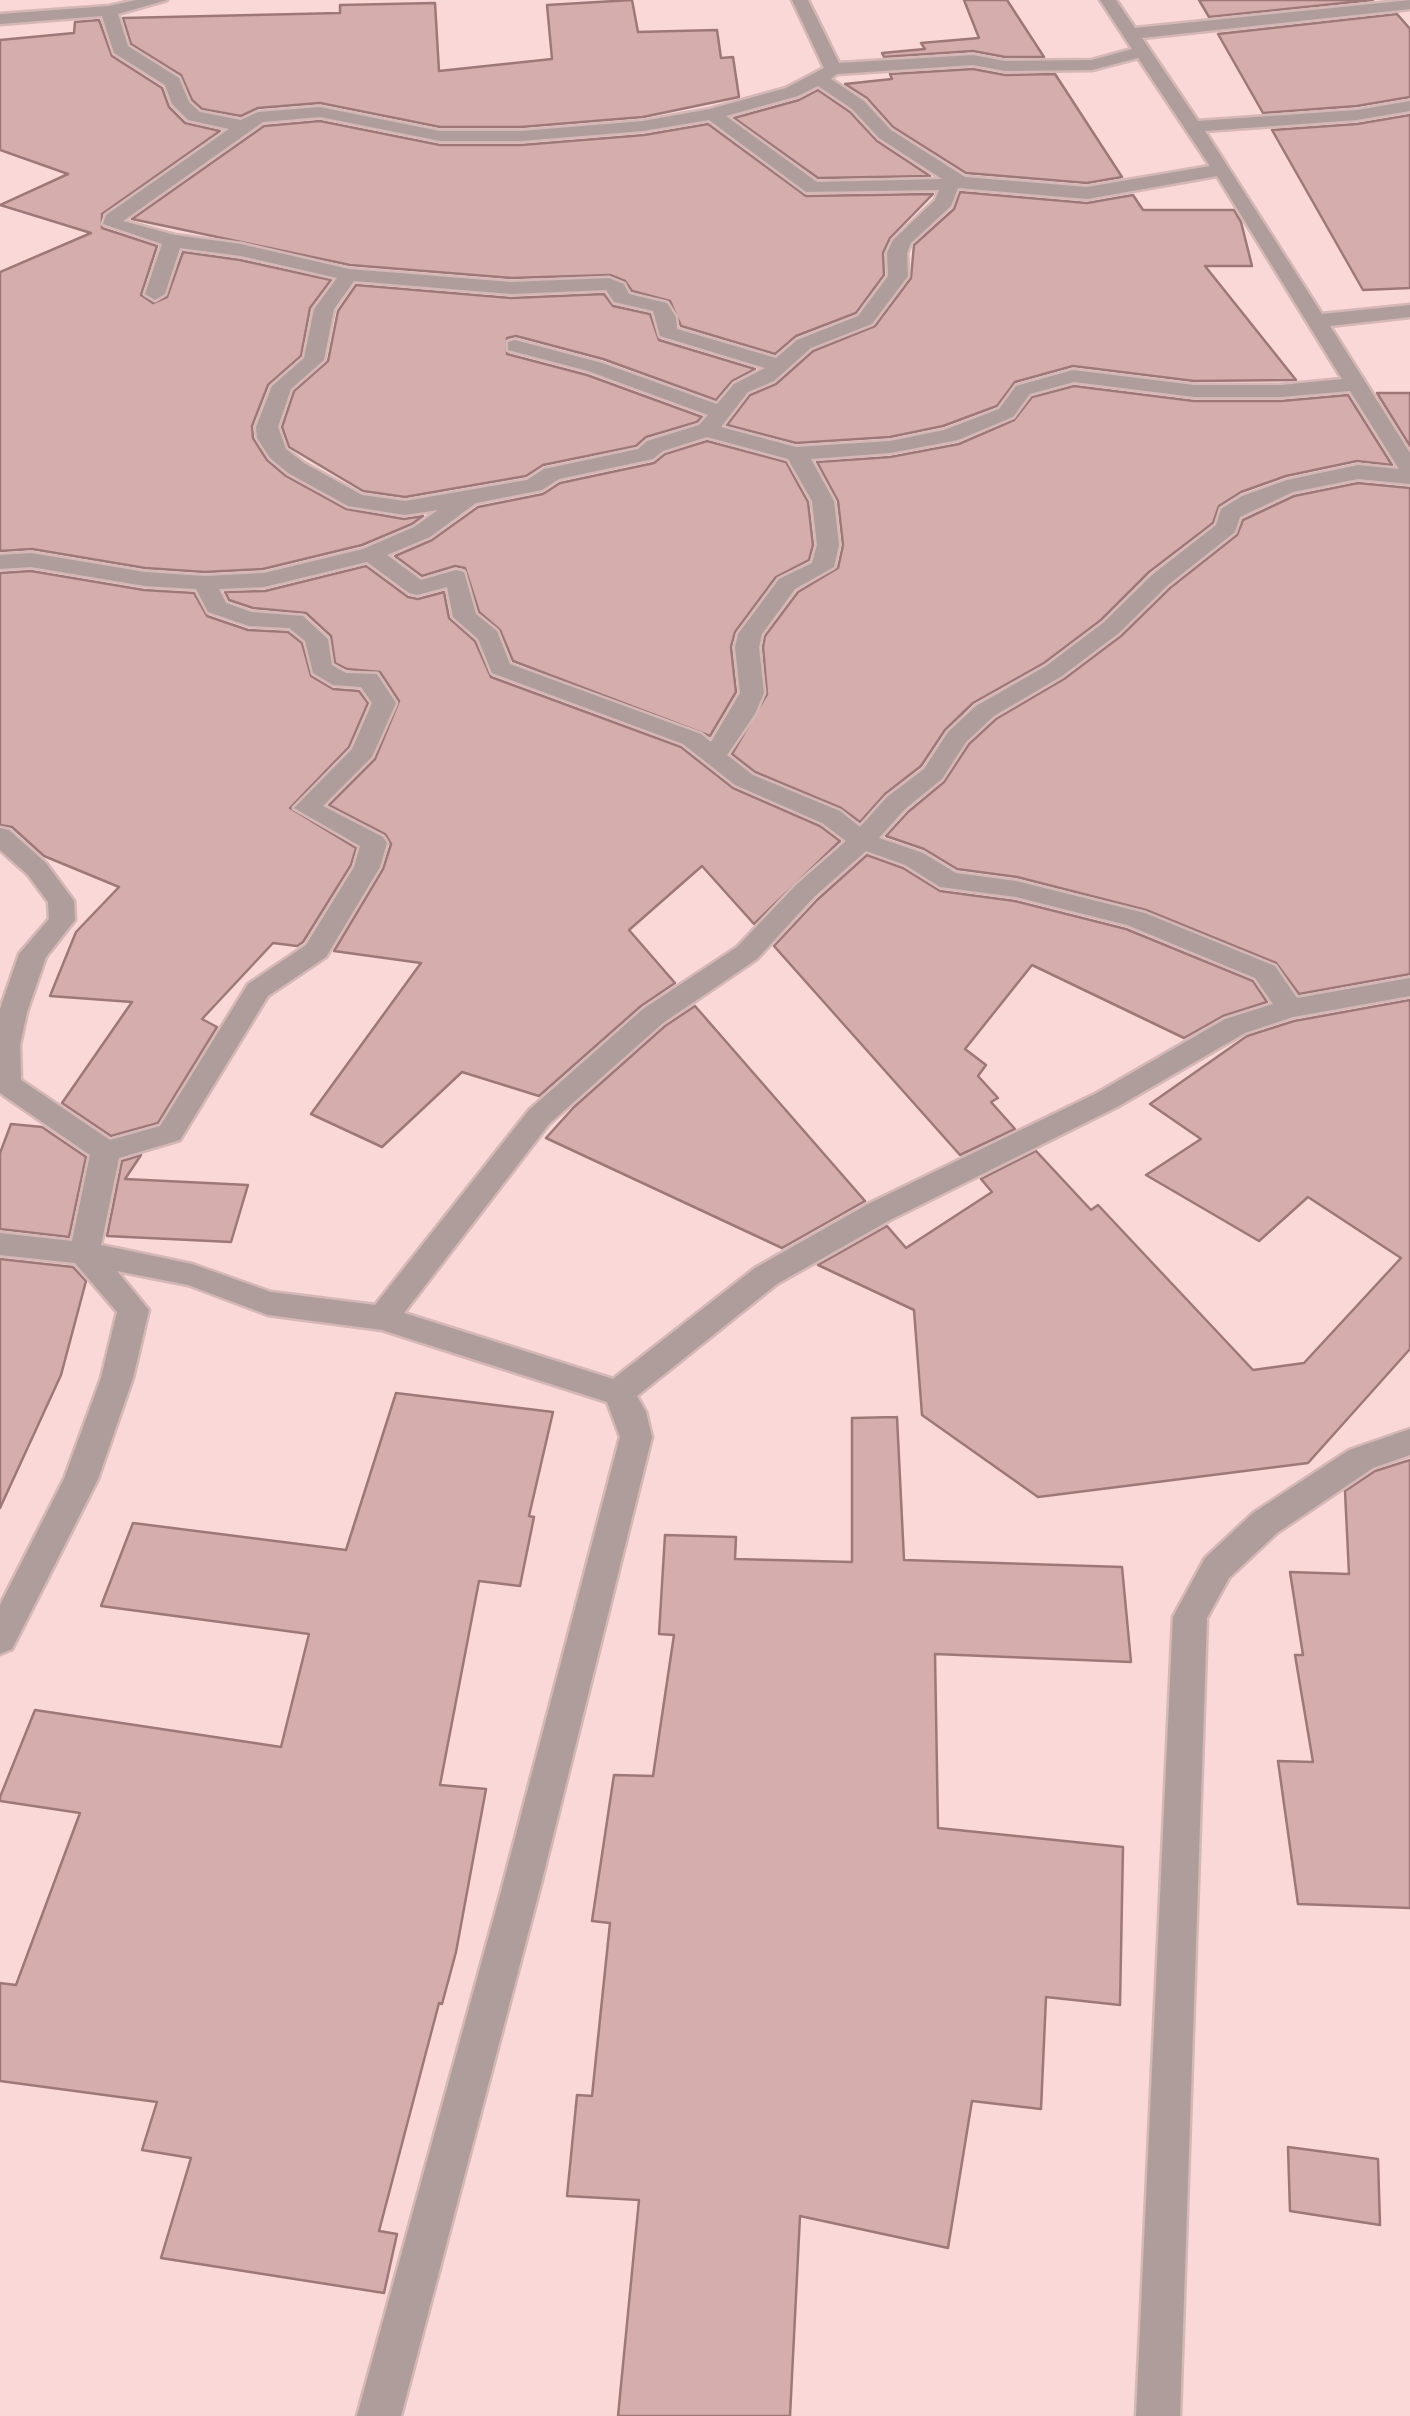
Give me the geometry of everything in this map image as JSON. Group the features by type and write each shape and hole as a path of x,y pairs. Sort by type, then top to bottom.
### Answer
{"street":[{"path":"0,19 109,11 159,0"},
{"path":"800,0 826,74 886,134 955,183"},
{"path":"1108,0 1222,170 1410,473"},
{"path":"1130,34 1410,4"},
{"path":"109,11 120,48 172,82 181,104 194,116 248,127"},
{"path":"779,365 667,332 660,307 621,298 617,288 608,284 512,288 348,274 241,250 173,240 113,224 113,219 258,117 320,112 440,136 521,136 643,126 712,114 792,92 826,74 973,60 1020,66 1092,66 1142,52"},
{"path":"1193,127 1357,116 1410,106"},
{"path":"712,114 813,188 955,183 1087,193 1222,170"},
{"path":"348,274 324,309 314,360 282,386 267,426 268,438 296,468 356,500 430,508 534,484 552,474 644,454 713,421 741,388 766,377 804,344 865,320 898,276 896,252 903,240 944,202 955,183"},
{"path":"156,294 173,240"},
{"path":"1317,321 1410,311"},
{"path":"515,346 595,367 796,454 904,445 950,435 1006,412 1023,390 1073,376 1208,391 1281,391 1353,384"},
{"path":"714,756 743,714 752,692 747,647 750,634 787,584 823,567 828,545 823,501 812,474 796,454"},
{"path":"383,1318 539,1117 653,1016 747,953 805,891 933,774 957,737 984,710 1054,671 1112,628 1160,580 1227,527 1229,514 1268,494 1304,483 1358,472 1410,473"},
{"path":"0,562 30,560 205,583 301,574 371,554 422,532 469,498"},
{"path":"371,554 417,588 456,577 465,617 489,636 500,668 692,739 744,780 831,818 862,840 914,859 949,881 1016,890 1136,919 1265,972 1290,1008"},
{"path":"0,836 37,869 60,901 62,920 33,954 13,1012 6,1045 7,1084 106,1151 170,1133 258,990 316,951 367,866 374,843 308,808 363,752 384,703 368,680 342,680 321,668 316,639 295,621 249,619 216,607 205,583"},
{"path":"618,1392 782,1266 878,1212 1108,1100 1235,1026 1290,1008 1410,986"},
{"path":"84,1253 106,1151"},
{"path":"0,1244 84,1253 192,1275 268,1303 383,1318 618,1392 630,1412 636,1437 521,1888 379,2416"},
{"path":"0,1639 81,1480 117,1378 133,1310 84,1253"},
{"path":"1158,2416 1190,1617 1217,1568 1265,1523 1361,1459 1410,1442"}],"building":[{"path":"632,0 638,32 717,30 721,58 733,57 739,97 643,117 521,127 440,127 320,103 258,108 241,116 202,109 192,100 181,75 131,44 123,18 340,13 340,5 435,3 439,71 552,59 547,5"},
{"path":"964,0 1007,0 1044,57 1005,57 973,51 884,57 882,53 925,49 921,43 979,38"},
{"path":"1199,0 1373,0 1209,17"},
{"path":"1397,14 1410,29 1410,97 1357,106 1263,113 1218,34"},
{"path":"99,20 112,56 162,88 169,107 185,123 220,131 102,214 102,228 157,246 141,295 153,303 167,297 183,252 331,280 310,308 301,356 268,385 252,426 253,438 267,460 286,476 346,509 404,519 423,516 412,524 362,545 263,569 205,572 145,568 32,549 0,551 0,272 91,233 0,205 68,174 0,150 0,40 74,33 75,22"},
{"path":"973,69 1005,75 1055,74 1122,177 1087,183 966,173 893,127 867,98 845,84 892,79 890,74"},
{"path":"818,90 850,112 877,141 930,176 818,178 734,118 799,100"},
{"path":"1410,115 1410,288 1363,290 1272,130 1357,124"},
{"path":"320,121 440,145 521,145 644,135 708,124 806,196 933,194 890,238 883,253 884,275 856,313 796,336 775,354 681,326 670,301 632,291 625,281 610,275 511,278 350,265 132,219 264,126"},
{"path":"960,192 1087,203 1133,195 1143,210 1234,210 1252,266 1205,266 1296,380 1194,381 1073,366 1015,382 997,406 943,426 890,437 796,443 727,425 750,395 776,384 813,351 875,326 911,278 914,245 954,209"},
{"path":"356,285 511,298 604,294 613,306 650,314 659,340 755,369 732,381 716,400 603,359 516,336 507,338 507,354 587,375 702,417 697,422 646,437 636,446 543,465 526,476 405,497 363,491 289,447 282,427 294,391 328,361 338,311"},
{"path":"1074,386 1194,401 1281,401 1348,395 1392,465 1357,461 1286,476 1241,492 1219,506 1213,523 1149,572 1101,620 1044,663 973,703 945,730 921,766 885,794 860,822 841,808 755,772 732,754 767,694 765,636 798,592 838,568 843,545 838,501 817,462 890,457 959,444 1014,420 1032,397"},
{"path":"1377,393 1410,393 1410,446"},
{"path":"707,441 786,462 808,502 813,545 809,560 776,577 735,632 731,647 736,692 710,736 513,661 500,630 479,612 465,568 455,566 422,576 395,556 432,540 478,507 543,494 560,483 654,463 665,454"},
{"path":"1358,483 1410,488 1410,974 1299,994 1276,963 1146,910 1017,877 957,869 924,849 886,836 944,782 969,744 996,719 1064,679 1121,636 1170,588 1237,535 1243,520 1294,496"},
{"path":"366,566 408,597 418,599 444,592 449,618 475,641 491,677 681,747 733,788 820,826 840,841 754,924 702,866 629,930 675,983 641,1006 539,1096 462,1072 382,1147 311,1114 421,963 334,951 383,869 391,844 385,834 329,805 375,759 399,701 380,672 347,669 335,663 331,636 306,613 253,608 229,600 225,592 265,591"},
{"path":"31,571 144,590 194,593 207,616 248,630 288,632 302,643 311,676 333,689 359,691 368,703 349,747 290,808 356,848 351,865 303,942 297,946 273,943 202,1019 217,1027 158,1123 111,1136 62,1103 132,1002 50,996 76,932 119,887 44,856 12,827 0,825 0,573"},
{"path":"867,855 903,868 940,891 1015,901 1126,929 1253,981 1267,1002 1223,1016 1184,1038 1032,965 965,1049 986,1065 978,1076 998,1098 991,1102 1015,1129 960,1155 774,946"},
{"path":"1410,1000 1410,1349 1308,1463 1038,1497 922,1415 914,1310 818,1265 887,1226 906,1248 992,1192 981,1179 1036,1151 1091,1210 1098,1205 1253,1370 1304,1363 1401,1258 1308,1197 1259,1241 1146,1175 1201,1139 1150,1104 1247,1036 1294,1021"},
{"path":"695,1006 865,1201 782,1248 546,1138 574,1107 665,1026"},
{"path":"11,1124 42,1127 86,1157 69,1237 0,1229 0,1153"},
{"path":"141,1155 125,1179 248,1185 231,1242 107,1236 122,1161"},
{"path":"0,1259 73,1267 86,1281 61,1375 0,1508"},
{"path":"396,1393 553,1412 529,1516 534,1517 520,1586 479,1581 440,1785 486,1789 456,1952 379,2231 397,2234 384,2293 161,2258 191,2158 142,2150 157,2102 0,2081 0,1983 16,1985 80,1813 0,1801 0,1797 35,1710 281,1747 309,1634 101,1606 133,1523 346,1550"},
{"path":"897,1417 904,1560 1122,1567 1131,1662 935,1654 938,1828 1123,1847 1120,2005 1046,1997 1041,2109 972,2101 948,2248 800,2216 790,2416 618,2416 639,2200 567,2196 577,2095 592,2096 610,1923 592,1921 614,1775 653,1776 674,1635 659,1634 665,1535 736,1537 735,1559 852,1562 852,1418"},
{"path":"1410,1460 1410,1908 1298,1904 1278,1761 1313,1762 1295,1655 1303,1655 1290,1572 1349,1574 1345,1491 1375,1471"},
{"path":"1288,2147 1378,2159 1380,2225 1290,2211"}]}
